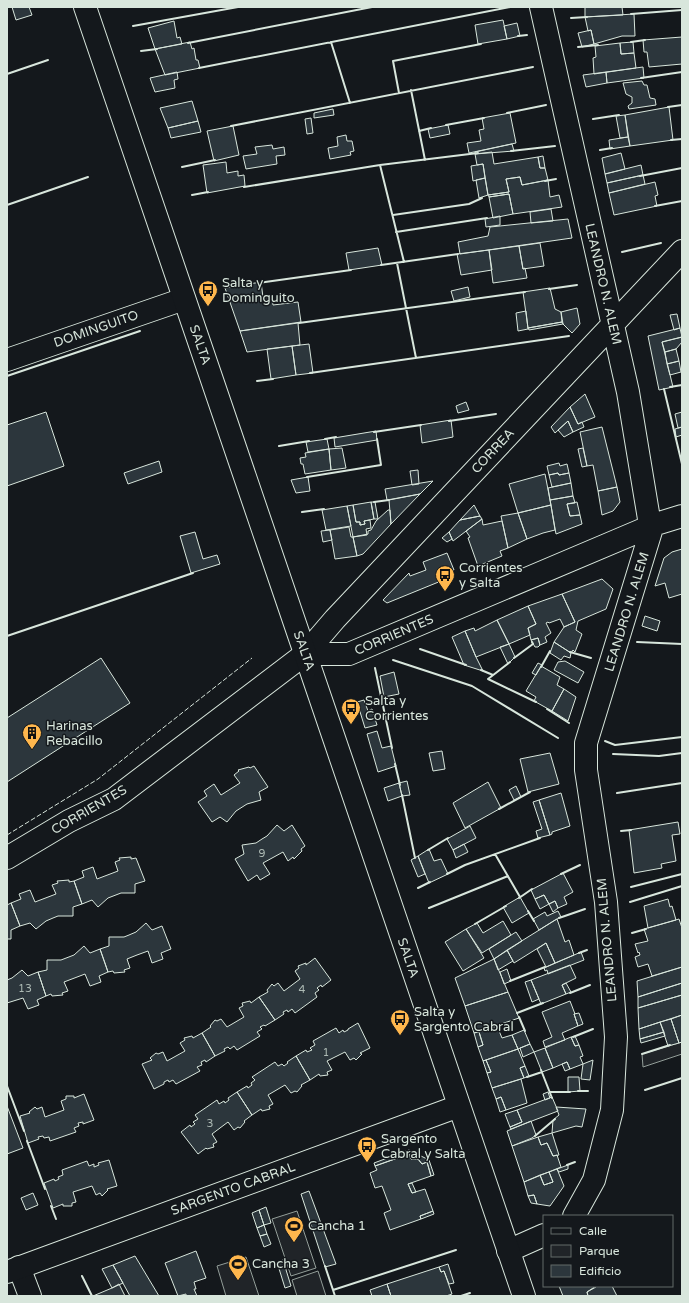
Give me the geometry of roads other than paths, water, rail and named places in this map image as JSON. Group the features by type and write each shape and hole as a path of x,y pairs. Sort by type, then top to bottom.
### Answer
{"street":[{"name":"SALTA","path":"84,7 524,1296"},
{"name":"LEANDRO N. ALEM","path":"541,7 628,392 651,527 586,743 586,770 606,902 616,1037 612,1110 594,1180 575,1215"},
{"name":"CORREA","path":"305,654 340,613 682,251"},
{"name":"DOMINGUITO","path":"7,360 184,299"},
{"name":"CORRIENTES","path":"7,858 70,821 114,798 305,654 349,654 651,527 682,516"},
{"name":"SARGENTO CABRAL","path":"13,1269 459,1106"},
{"path":"508,1251 543,1235"},
{"path":"13,1269 30,1296"}],"place":[{"name":"Salta y Dominguito","path":"208,307"},
{"name":"Corrientes y Salta","path":"445,592"},
{"name":"Salta y Corrientes","path":"351,725"},
{"name":"Harinas Rebacillo","path":"32,750"},
{"name":"Salta y Sargento Cabral","path":"400,1036"},
{"name":"Sargento Cabral y Salta","path":"367,1163"},
{"name":"Cancha 1","path":"294,1243"},
{"name":"Cancha 3","path":"238,1281"}]}
